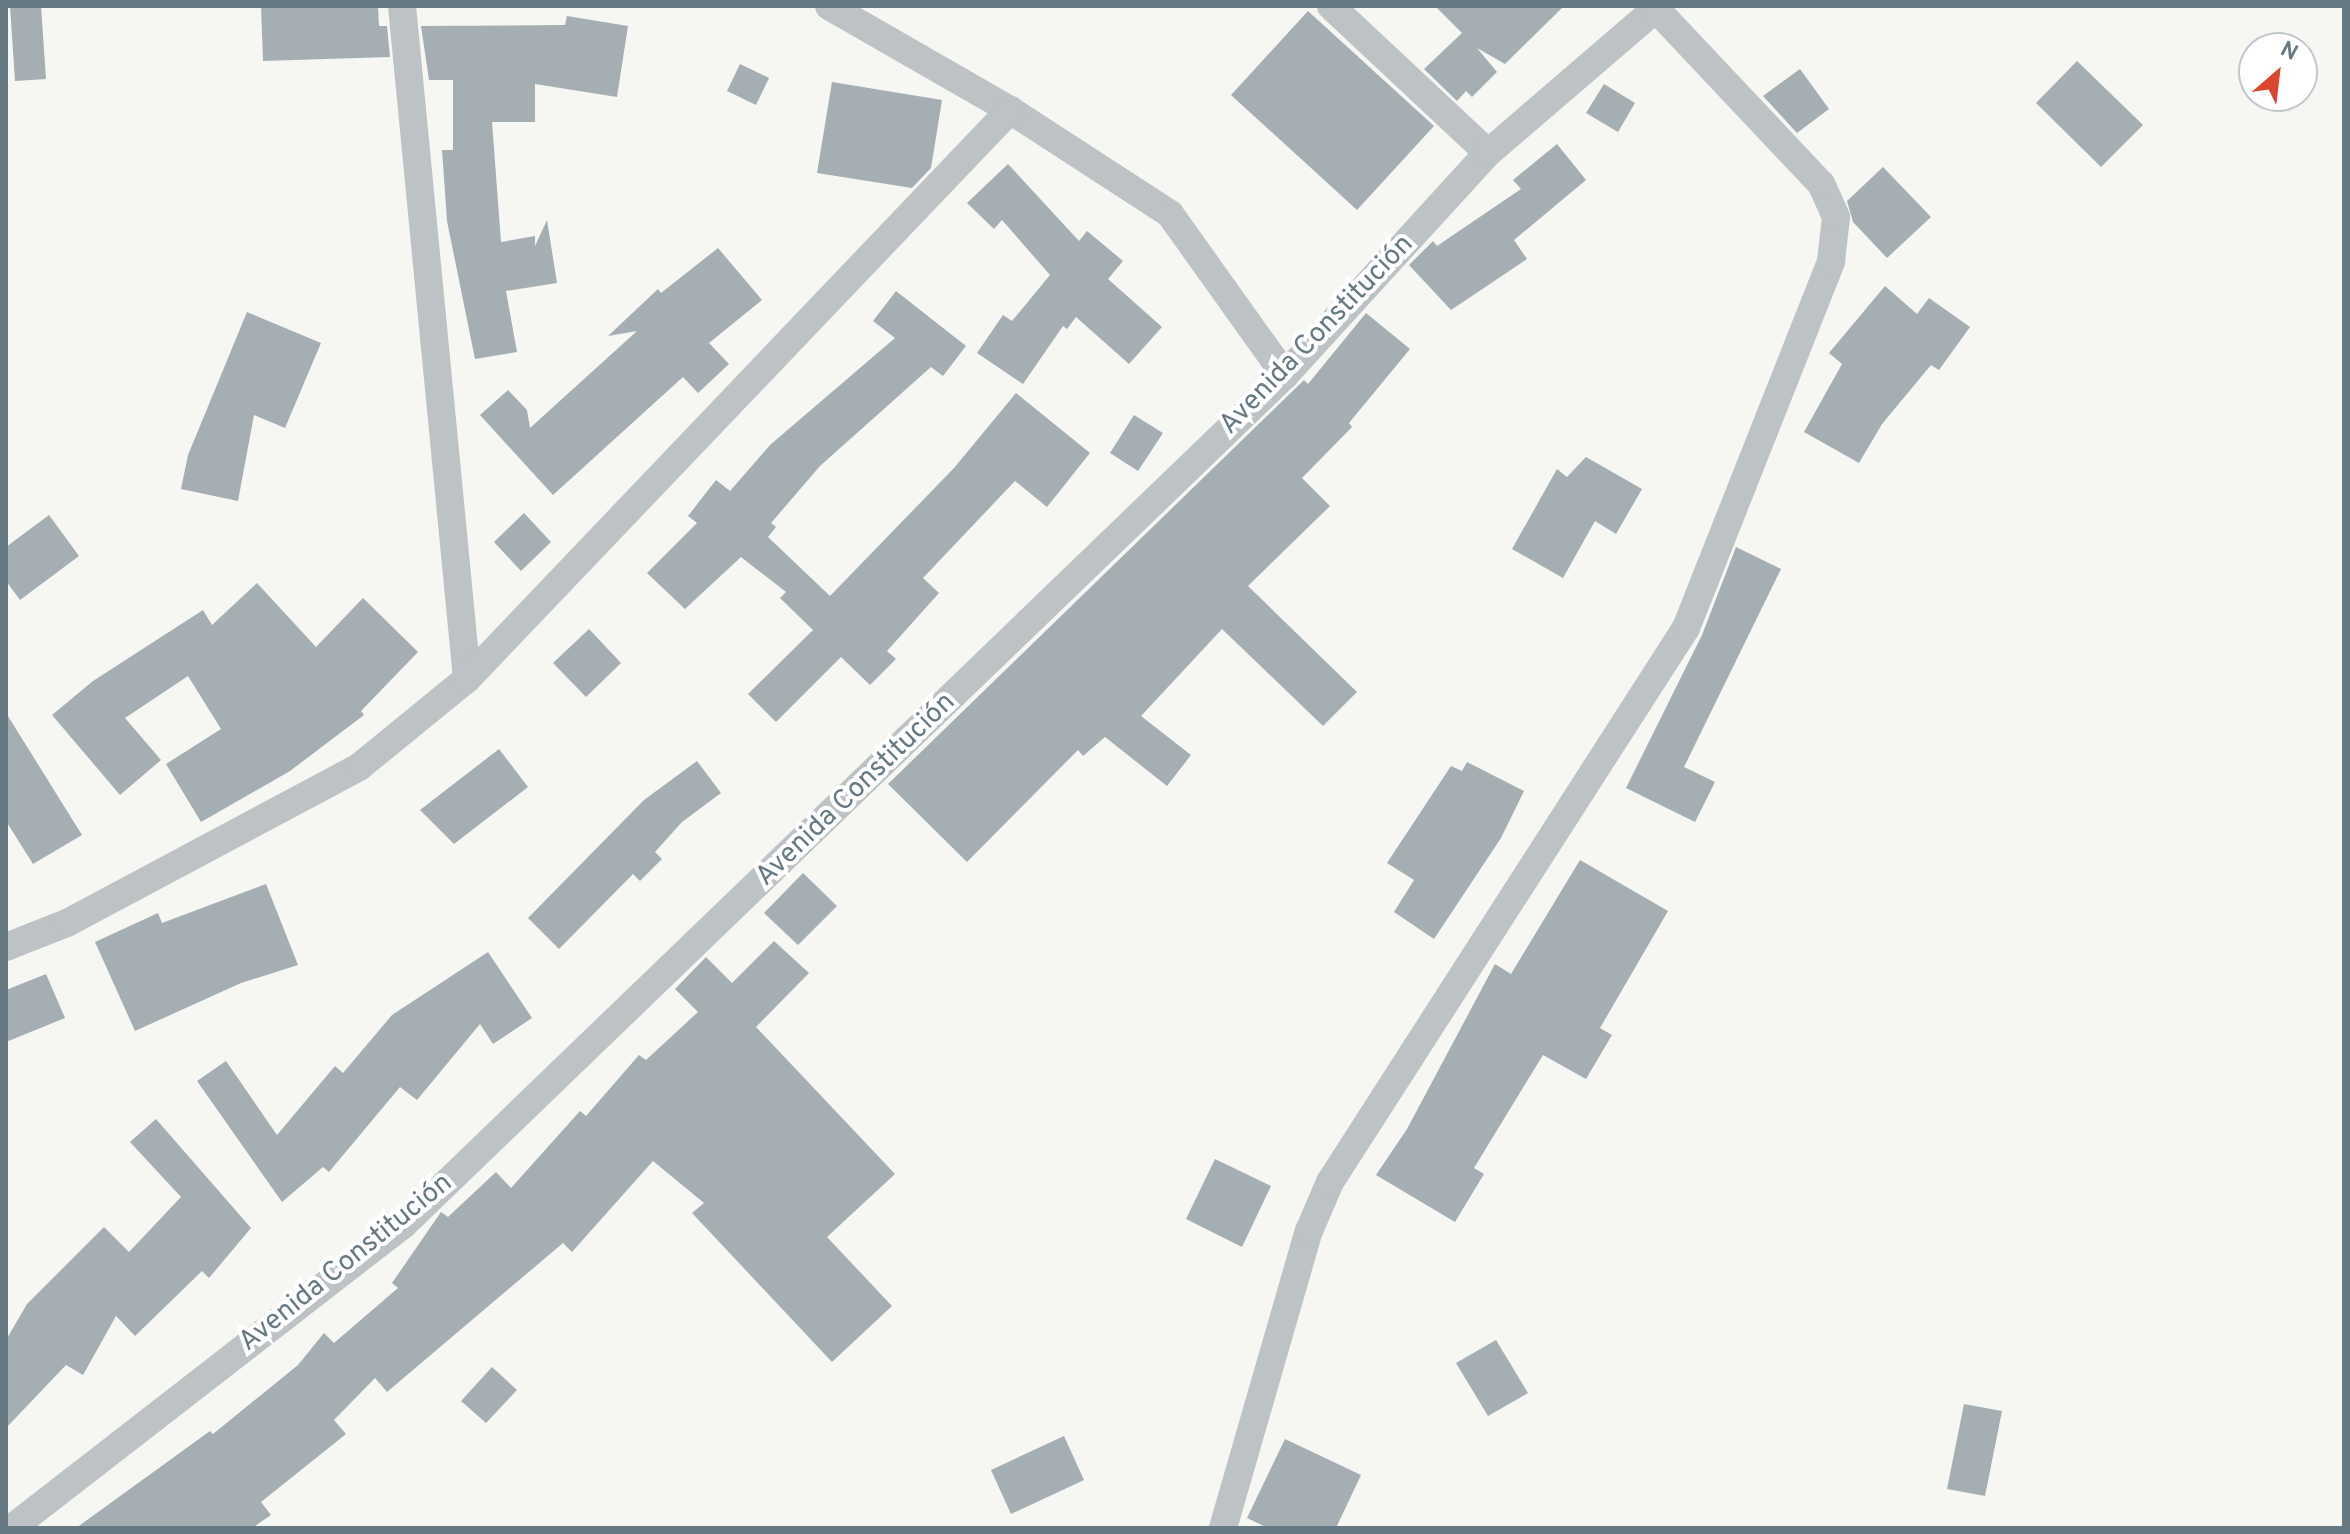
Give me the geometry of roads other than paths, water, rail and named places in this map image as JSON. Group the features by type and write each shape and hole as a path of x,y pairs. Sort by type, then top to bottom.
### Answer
{"street":[{"path":"402,6 467,679"},
{"path":"829,6 1010,110 1170,214 1285,375"},
{"path":"1331,6 1488,153"},
{"path":"1223,1528 1309,1231 1330,1182 1686,628 1831,261 1836,217 1821,184 1657,8"},
{"name":"Avenida Constitución","path":"12,1528 403,1225 1285,375 1488,153 1657,8"},
{"path":"6,947 67,923 359,767 467,679 1010,110"}]}
